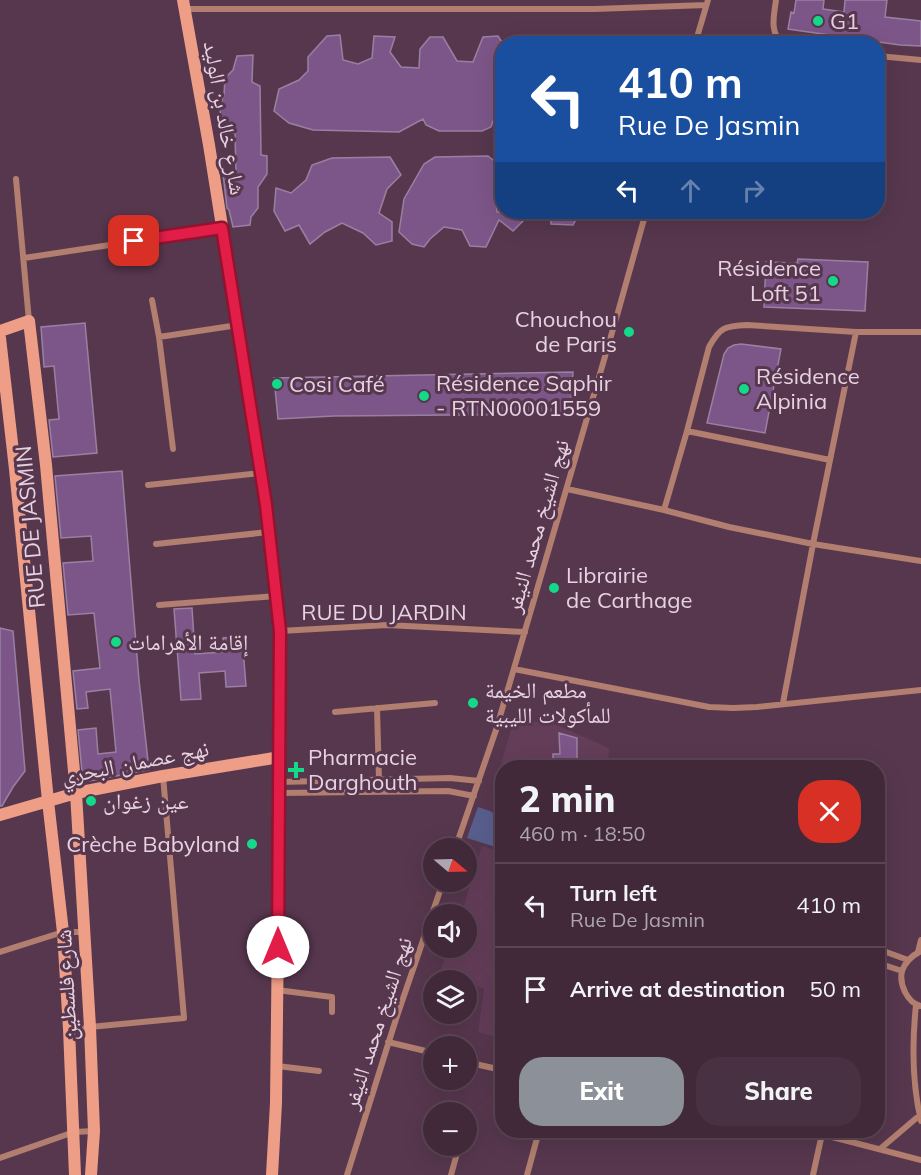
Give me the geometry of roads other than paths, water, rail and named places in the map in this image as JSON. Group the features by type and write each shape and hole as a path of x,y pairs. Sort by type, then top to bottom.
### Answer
{"street":[{"path":"776,0 776,36"},
{"path":"184,5 197,8 595,9 707,3 697,36"},
{"name":"شارع خالد بن الوليد","path":"184,5 261,473 280,631 276,1066 272,1175"},
{"path":"885,57 921,60"},
{"name":"RUE DE JASMIN","path":"16,179 29,321 46,465 76,793"},
{"name":"نهج الشيخ محمد النيفر","path":"459,838 514,669 644,219"},
{"path":"24,258 222,228"},
{"path":"152,300 173,449"},
{"path":"0,331 29,321"},
{"path":"159,337 238,325"},
{"path":"664,510 709,347 716,334 723,328 747,325 856,332 921,332"},
{"path":"783,703 856,332"},
{"name":"RUE DE JASMIN","path":"0,338 48,801"},
{"path":"687,430 830,460"},
{"path":"148,485 261,473"},
{"path":"567,489 729,527 813,544 921,561"},
{"path":"156,544 269,532"},
{"path":"159,605 276,596"},
{"name":"RUE DU JARDIN","path":"280,631 387,625 525,632"},
{"path":"514,669 709,707 733,708 921,690"},
{"path":"335,712 435,703"},
{"path":"377,708 379,780"},
{"name":"نهج عصمان البحري","path":"0,815 76,793 280,757"},
{"path":"69,1029 184,1018 163,776"},
{"path":"279,788 379,780 450,778 479,781"},
{"path":"279,788 448,791 474,796"},
{"name":"شارع فلسطين","path":"76,793 90,1027 94,1131 91,1175"},
{"name":"شارع فلسطين","path":"48,801 63,932 75,1175"},
{"name":"نهج الشيخ محمد النيفر","path":"347,1175 388,1042 440,892"},
{"path":"0,952 63,932 84,932"},
{"path":"880,1149 920,1118 913,1031 919,1005 908,996 902,984 902,971 908,960 920,951 921,940"},
{"path":"885,952 908,960"},
{"path":"885,965 902,971"},
{"path":"277,990 332,997 332,1012"},
{"path":"388,1042 423,1050"},
{"path":"477,1064 495,1068"},
{"path":"276,1066 319,1071"},
{"path":"0,1158 74,1132 94,1131"},
{"path":"527,1175 537,1138"},
{"path":"813,1175 821,1138"},
{"path":"837,1138 921,1160"},
{"path":"451,1175 456,1156"}],"place":[{"name":"G1","path":"818,21"},
{"name":"Résidence Loft 51","path":"833,281"},
{"name":"Chouchou de Paris","path":"629,332"},
{"name":"Cosi Café","path":"277,384"},
{"name":"Résidence Alpinia","path":"744,389"},
{"name":"Résidence Saphir - RTN00001559","path":"424,396"},
{"name":"Librairie de Carthage","path":"554,588"},
{"name":"إقامة الأهرامات","path":"116,642"},
{"name":"مطعم الخيمة للمأكولات الليبية","path":"473,703"},
{"name":"Pharmacie Darghouth","path":"296,770"},
{"name":"عين زغوان","path":"91,801"},
{"name":"Crèche Babyland","path":"252,844"}]}
